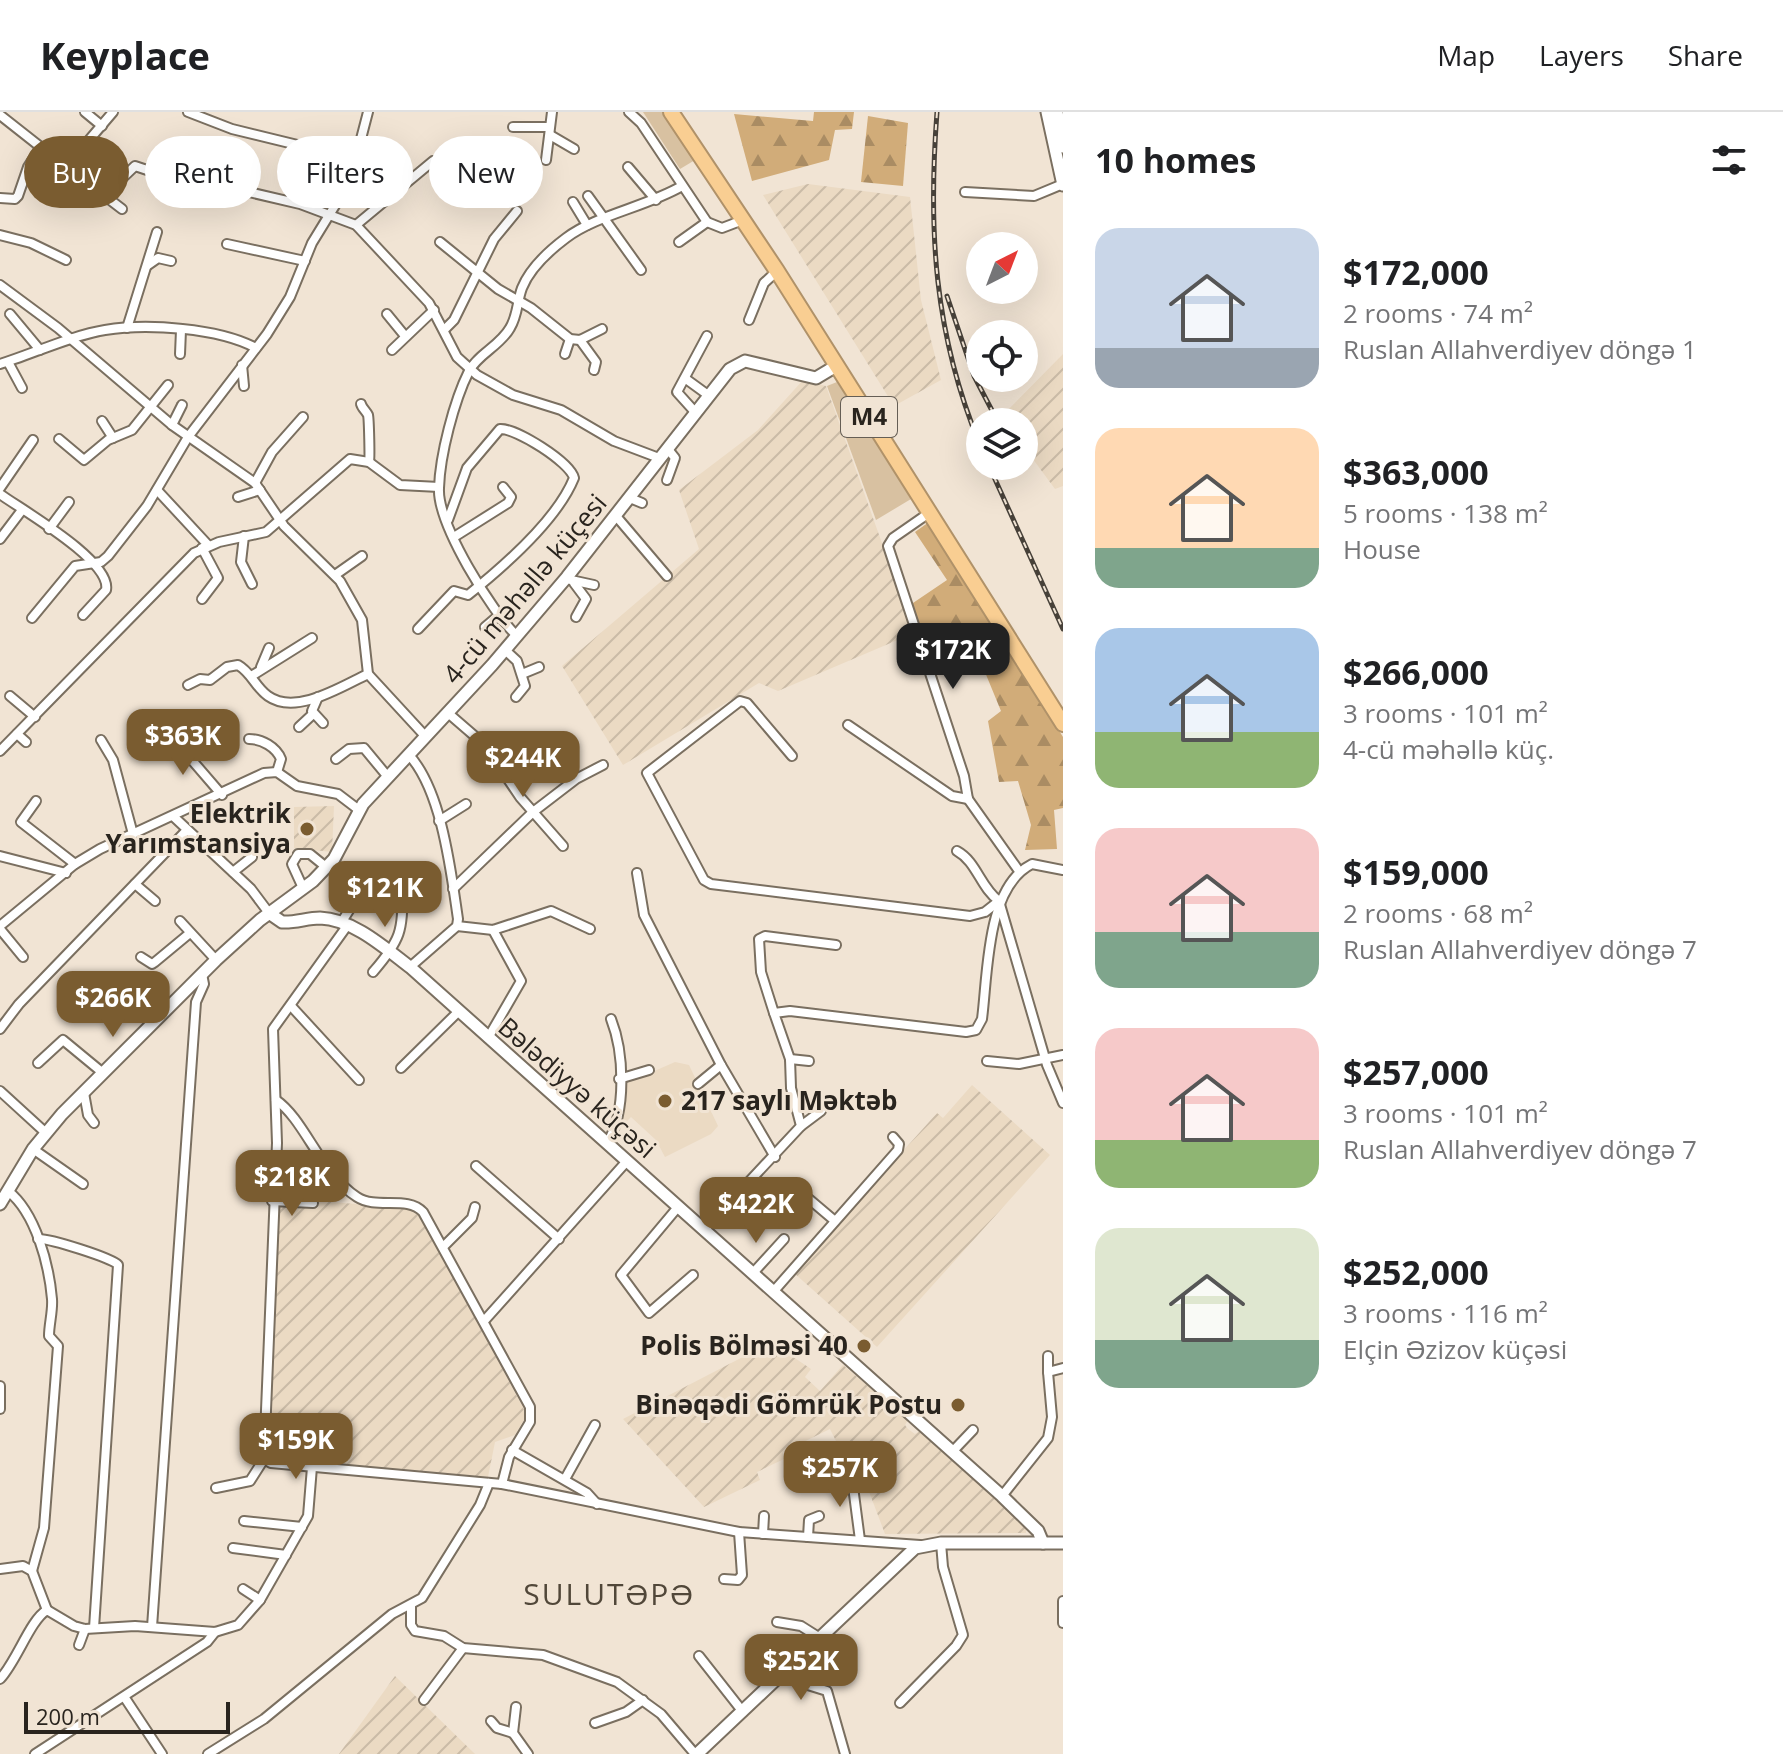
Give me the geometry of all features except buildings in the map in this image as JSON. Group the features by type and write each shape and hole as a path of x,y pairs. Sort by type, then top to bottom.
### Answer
{"highway":[{"name":"M4","path":"671,112 777,271 1063,724"},
{"name":"M4","path":"683,112 1063,708"}],"street":[{"path":"85,112 102,126"},
{"path":"94,136 113,112"},
{"path":"188,112 232,129 277,140"},
{"path":"361,136 368,112"},
{"path":"546,160 552,112"},
{"path":"629,112 641,123 707,222 722,228 743,220"},
{"path":"965,192 1034,196 1063,185 1047,112"},
{"path":"1057,112 1063,147"},
{"path":"0,115 25,136"},
{"path":"513,127 549,131 574,149"},
{"path":"356,225 429,164"},
{"path":"129,172 135,166 171,178 258,194 356,225 434,310 457,357 470,369 513,395 561,410 614,441 659,458"},
{"path":"628,167 656,200"},
{"path":"0,198 15,199 24,179"},
{"path":"517,636 498,616 480,586 448,520 439,487 448,427 470,369 507,333 524,284 535,268 563,240 587,225 656,200 682,186"},
{"path":"588,196 620,245 641,270"},
{"path":"573,202 587,225"},
{"path":"32,618 75,566 108,556 157,490 188,437 256,348 290,297 305,261 335,208"},
{"path":"445,329 454,320 498,233 517,211"},
{"path":"679,242 707,222"},
{"path":"127,328 157,232"},
{"path":"0,235 22,240 66,260"},
{"path":"440,242 575,340 596,362 594,370"},
{"path":"227,244 305,261"},
{"path":"147,266 158,258 171,261"},
{"path":"749,320 764,283 777,271"},
{"path":"0,285 73,341 172,425 258,486 279,520 335,575 359,612 368,674 426,737"},
{"path":"392,350 434,310"},
{"path":"10,314 40,350"},
{"path":"387,314 405,336"},
{"path":"565,354 575,340 602,329"},
{"path":"22,388 4,363 103,330 181,330 231,336 256,348"},
{"path":"180,354 181,330"},
{"path":"695,412 677,392 707,336"},
{"name":"4-cü məhəllə küçesi","path":"0,1204 33,1149 103,1073 216,960 326,867 340,849 359,810 571,580 659,458 738,362 816,378 836,366"},
{"path":"242,365 244,386"},
{"path":"686,379 708,395"},
{"path":"59,439 84,460 113,438 126,434 168,385"},
{"path":"361,404 368,414 367,437 372,453 369,462"},
{"path":"172,425 182,405"},
{"path":"368,414 375,406"},
{"path":"238,497 258,486 272,452 303,417"},
{"path":"102,421 113,438"},
{"path":"418,629 454,591 468,595 519,549 563,497 574,478 572,472 542,448 509,429 500,429 467,468 448,520"},
{"path":"0,488 33,440"},
{"path":"667,448 675,458 667,480"},
{"path":"0,751 205,547 264,533 350,459 369,462 400,485 439,487"},
{"path":"454,537 508,503 511,497 503,487"},
{"path":"157,490 205,547 218,578 202,599"},
{"path":"0,494 82,551 93,563 107,587 83,615"},
{"path":"630,498 642,503"},
{"path":"49,529 69,502"},
{"path":"0,539 22,510"},
{"path":"929,513 893,538 888,546 964,776 968,799 1019,871"},
{"path":"616,516 667,576"},
{"path":"244,536 241,562 252,584"},
{"path":"293,548 299,540"},
{"path":"335,575 362,556"},
{"path":"571,580 594,585"},
{"path":"571,580 586,602 576,617"},
{"path":"485,627 498,616"},
{"path":"253,675 261,667 312,638"},
{"path":"261,667 269,648"},
{"path":"505,650 522,674 524,691 516,697"},
{"path":"188,685 200,679 210,680 232,665 253,675 260,689 274,699 290,702 318,697 368,674"},
{"path":"522,674 539,667"},
{"path":"210,680 212,691"},
{"path":"10,696 35,717"},
{"path":"299,727 313,714 318,697"},
{"path":"792,756 747,703 740,701 650,768 648,780 704,880 711,884 970,916 985,912 999,901 1019,871 1037,863 1063,870"},
{"path":"448,713 491,752 533,812 563,846"},
{"path":"313,714 323,723"},
{"path":"848,725 952,796 968,799"},
{"path":"17,734 26,742"},
{"path":"172,737 222,795"},
{"path":"249,739 262,741 277,751 281,759 277,772"},
{"path":"101,740 113,760 133,834"},
{"path":"336,759 349,749 364,748 388,777"},
{"path":"409,755 418,767 439,821 457,926"},
{"path":"453,889 533,812 576,779 603,765"},
{"path":"23,957 0,927 75,864 264,773 277,772 297,786 338,794 359,810"},
{"path":"36,801 21,822 75,864"},
{"path":"439,821 466,804"},
{"path":"174,817 233,872 269,913"},
{"path":"0,1029 19,1004 186,831"},
{"path":"957,851 971,862 984,888 999,901 1046,1061 1063,1103"},
{"path":"303,888 292,864 298,854 310,854 326,867"},
{"path":"0,856 66,873"},
{"path":"233,872 252,857"},
{"path":"637,873 644,915 721,1065 775,1157"},
{"path":"135,884 155,901"},
{"path":"373,972 390,952 403,928 402,889"},
{"path":"216,1488 250,1481 264,1459 276,1100 273,1029 344,924 358,896"},
{"path":"774,1013 790,1011 966,1032 976,1030 982,1019 999,901"},
{"path":"410,967 457,926 493,930 551,911 590,929"},
{"name":"Bələdiyyə küçəsi","path":"269,913 282,922 317,918 344,924 410,967 1002,1496 1032,1524 1043,1543"},
{"path":"180,921 216,960"},
{"path":"488,1038 521,981 493,930"},
{"path":"141,957 152,964 190,933"},
{"path":"801,1126 791,1088 790,1059 761,972 759,939 765,936 836,945"},
{"path":"152,1627 196,1002 204,984 202,974"},
{"path":"291,1006 359,1080"},
{"path":"401,1068 458,1012"},
{"path":"607,1143 618,1118 618,1038 611,1019"},
{"path":"38,1063 63,1040 103,1073"},
{"path":"987,1061 1019,1064 1046,1061 1063,1055"},
{"path":"790,1059 809,1061"},
{"path":"698,1084 721,1065"},
{"path":"619,1079 649,1070"},
{"path":"0,1091 46,1133"},
{"path":"84,1093 88,1115 94,1123"},
{"path":"276,1100 347,1189 371,1202 415,1205 423,1212 530,1407 530,1422 512,1450 502,1484"},
{"path":"704,1230 801,1126 821,1111"},
{"path":"773,1292 898,1150 899,1144 893,1137"},
{"path":"33,1149 71,1172 83,1184"},
{"path":"484,1321 627,1161"},
{"path":"476,1166 559,1239"},
{"path":"8,1191 25,1211 38,1239 52,1301 49,1336 58,1346 44,1528 32,1571 47,1610 74,1626 90,1629 152,1627 215,1632 238,1625 260,1600 302,1527 310,1507 312,1467"},
{"path":"809,1199 835,1221"},
{"path":"272,1201 313,1203"},
{"path":"443,1247 472,1218 475,1207"},
{"path":"678,1207 621,1275 649,1313 693,1275"},
{"path":"38,1239 58,1241 81,1252 111,1259 118,1265 90,1629 79,1645"},
{"path":"753,1273 784,1239"},
{"path":"1002,1496 1048,1438 1052,1417 1048,1356"},
{"path":"1048,1372 1063,1368"},
{"path":"0,1386 0,1409"},
{"path":"565,1479 595,1425"},
{"path":"952,1452 973,1430"},
{"path":"512,1450 565,1479 597,1504"},
{"path":"264,1459 312,1467 502,1484 739,1532 920,1545 1063,1543"},
{"path":"822,1474 835,1470 852,1479 860,1540"},
{"path":"208,1754 264,1719 392,1614 422,1598 480,1505 489,1483"},
{"path":"763,1534 764,1516"},
{"path":"808,1537 807,1522 819,1516"},
{"path":"244,1521 302,1527"},
{"path":"724,1579 741,1578 739,1532"},
{"path":"900,1703 963,1635 943,1567 941,1543"},
{"path":"411,1605 412,1629 444,1636 463,1648 543,1655 617,1682 643,1700 688,1742 696,1754 920,1545"},
{"path":"233,1548 286,1555"},
{"path":"0,1569 23,1566 32,1571"},
{"path":"243,1589 260,1600"},
{"path":"1063,1601 1063,1623"},
{"path":"0,1679 16,1660 40,1616 47,1610"},
{"path":"777,1622 801,1626 820,1638"},
{"path":"35,1754 125,1698 207,1642 215,1632"},
{"path":"765,1644 784,1672 800,1685 827,1691 845,1754"},
{"path":"424,1700 463,1648"},
{"path":"699,1656 743,1712"},
{"path":"125,1698 162,1754"},
{"path":"595,1723 626,1712 643,1700"},
{"path":"513,1733 516,1707"},
{"path":"491,1721 497,1728 513,1733 528,1754"}],"shaded area":[{"path":"643,112 664,112 695,160 680,169"},
{"path":"808,184 910,197 921,300 941,380 894,406 763,195"},
{"path":"1063,354 1063,486 1055,489 1038,466 1038,408 1010,408 1026,392 1038,392 1038,379"},
{"path":"803,380 826,386 914,633 778,691 759,683 623,765 562,666 699,549 679,490 758,430"},
{"path":"837,382 911,499 876,520 827,386"},
{"name":"Elektrik Yarımstansiya","path":"334,806 332,852 294,848 294,807"},
{"name":"217 saylı Məktəb","path":"675,1062 689,1065 718,1126 711,1134 665,1157 656,1140 631,1117 625,1123 620,1119 627,1083"},
{"path":"972,1085 1050,1155 877,1347 794,1273 937,1113 943,1118"},
{"path":"319,1201 417,1209 527,1415 515,1435 495,1442 488,1477 268,1459 277,1206 318,1208"},
{"path":"766,1345 773,1351 777,1346 811,1369 805,1377 820,1391 843,1365 908,1420 905,1425 908,1429 915,1434 921,1430 1026,1526 1026,1533 885,1534 856,1457 844,1457 830,1429 783,1452 784,1459 757,1472 760,1480 704,1507 623,1419"},
{"path":"395,1676 475,1754 339,1754"}],"green space":[{"path":"814,112 854,112 852,129 835,130 829,160 752,181 734,114 813,121"},
{"path":"868,116 908,123 903,186 861,182"},
{"path":"929,522 1063,737 1063,808 1054,810 1057,849 1025,850 1031,825 1018,781 999,782 988,721 1001,711 980,660 962,666 948,649 930,659 910,605 947,580 915,532"}],"railway":[{"path":"937,112 933,198 938,281 953,363 966,408"},
{"path":"947,296 974,376 991,408"},
{"path":"995,480 1063,629"}],"place":[{"name":"Elektrik Yarımstansiya","path":"307,829"},
{"name":"217 saylı Məktəb","path":"665,1101"},
{"name":"Polis Bölməsi 40","path":"864,1346"},
{"name":"Binəqədi Gömrük Postu","path":"958,1405"}],"district":[{"name":"SULUTƏPƏ","path":"609,1595"}]}
